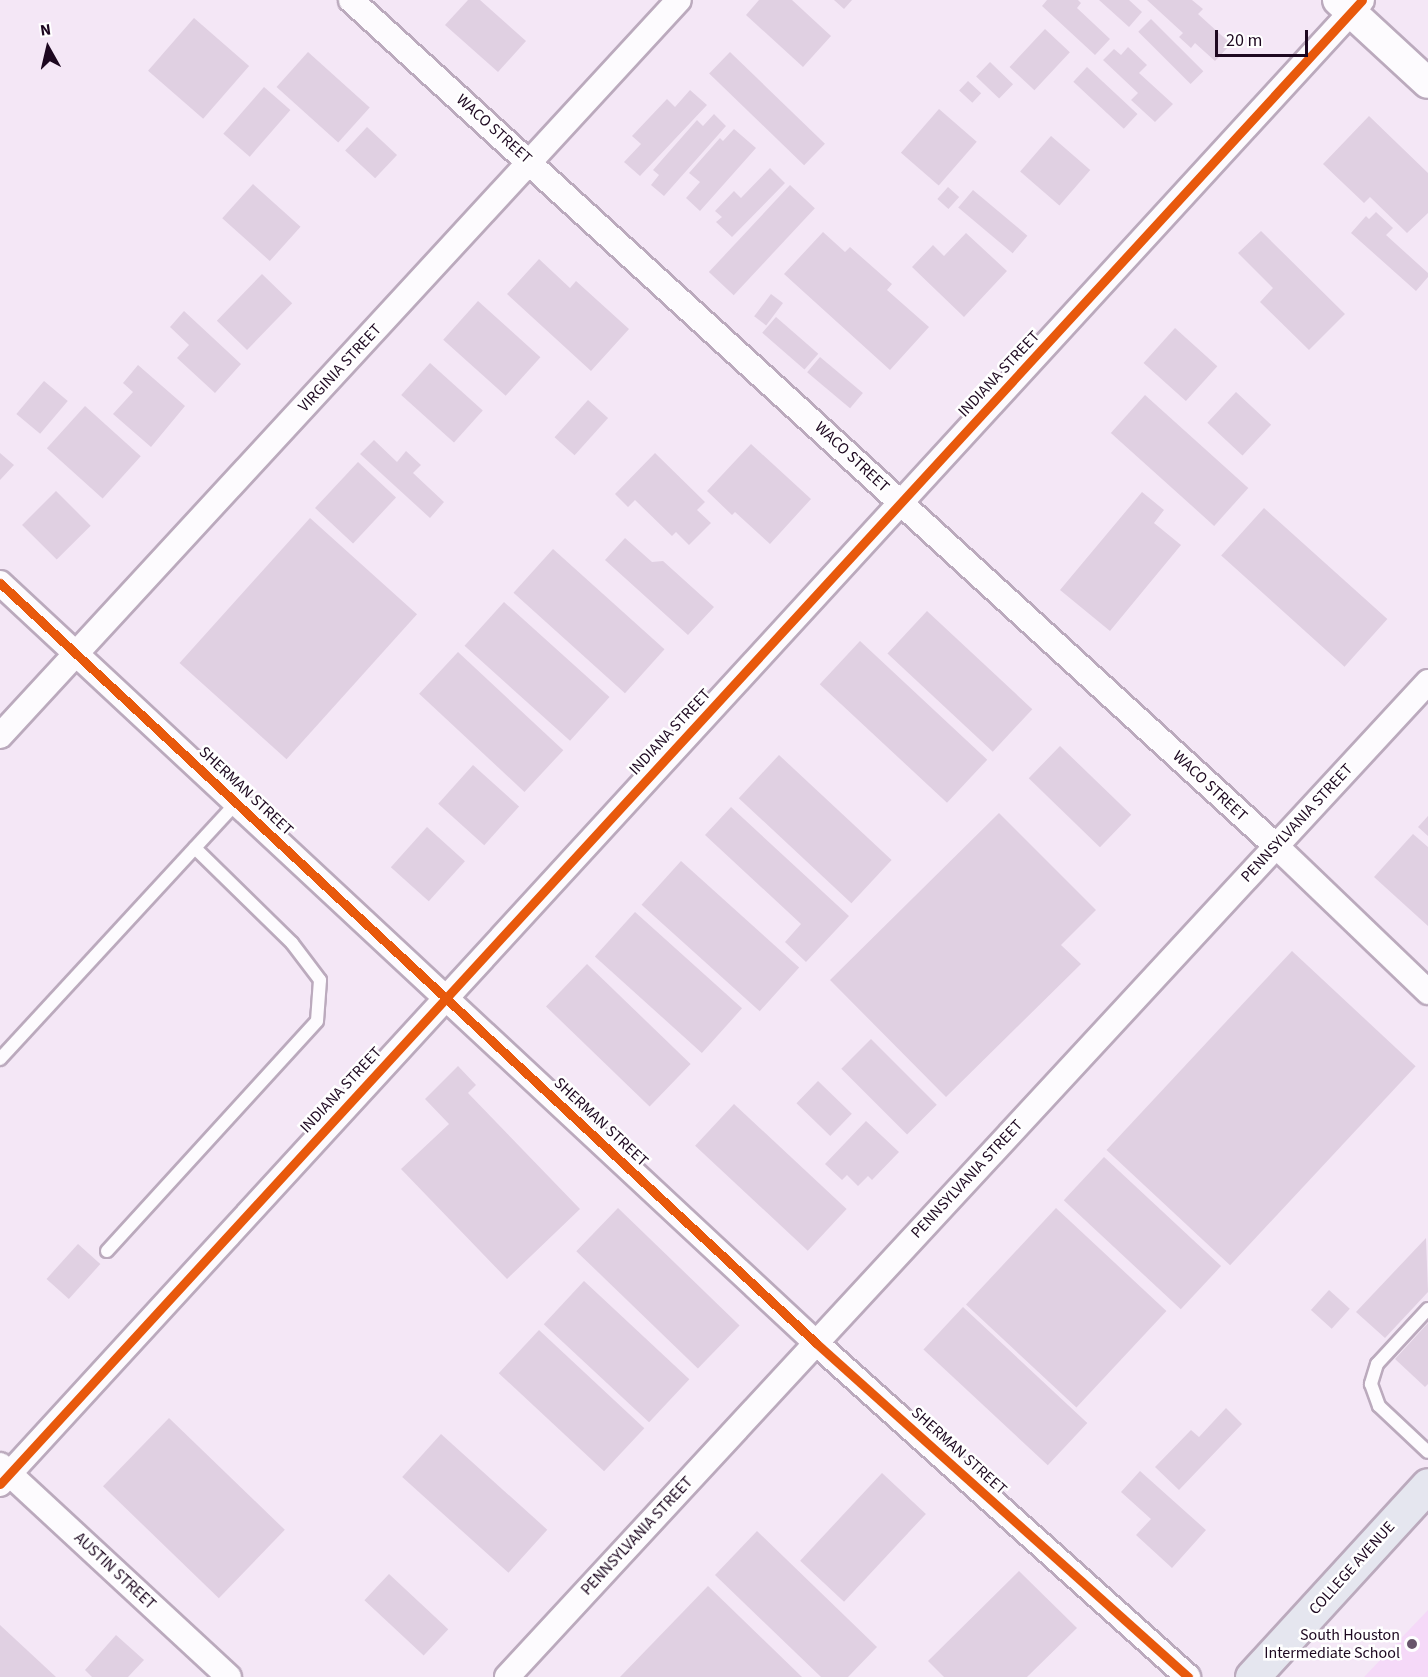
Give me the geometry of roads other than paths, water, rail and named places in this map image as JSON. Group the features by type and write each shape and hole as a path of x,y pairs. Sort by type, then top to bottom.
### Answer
{"main road":[{"name":"COLLEGE AVENUE","path":"1252,1677 1428,1485"}],"street":[{"name":"WACO STREET","path":"351,0 902,502 1275,846 1428,992"},
{"name":"VIRGINIA STREET","path":"0,736 679,0"},
{"path":"1351,4 1428,83"},
{"name":"INDIANA STREET","path":"3,1474 446,998 902,502 1351,4"},
{"name":"SHERMAN STREET","path":"0,583 816,1343 1188,1677"},
{"name":"PENNSYLVANIA STREET","path":"507,1677 1428,682"},
{"name":"AUSTIN STREET","path":"3,1474 229,1677"}],"lane":[{"path":"0,1059 236,803"},
{"path":"107,1251 317,1021 320,980 292,943 195,848"},
{"path":"1428,1309 1377,1364 1371,1384 1379,1406 1428,1452"}],"place":[{"name":"South Houston Intermediate School","path":"1412,1644"}]}
